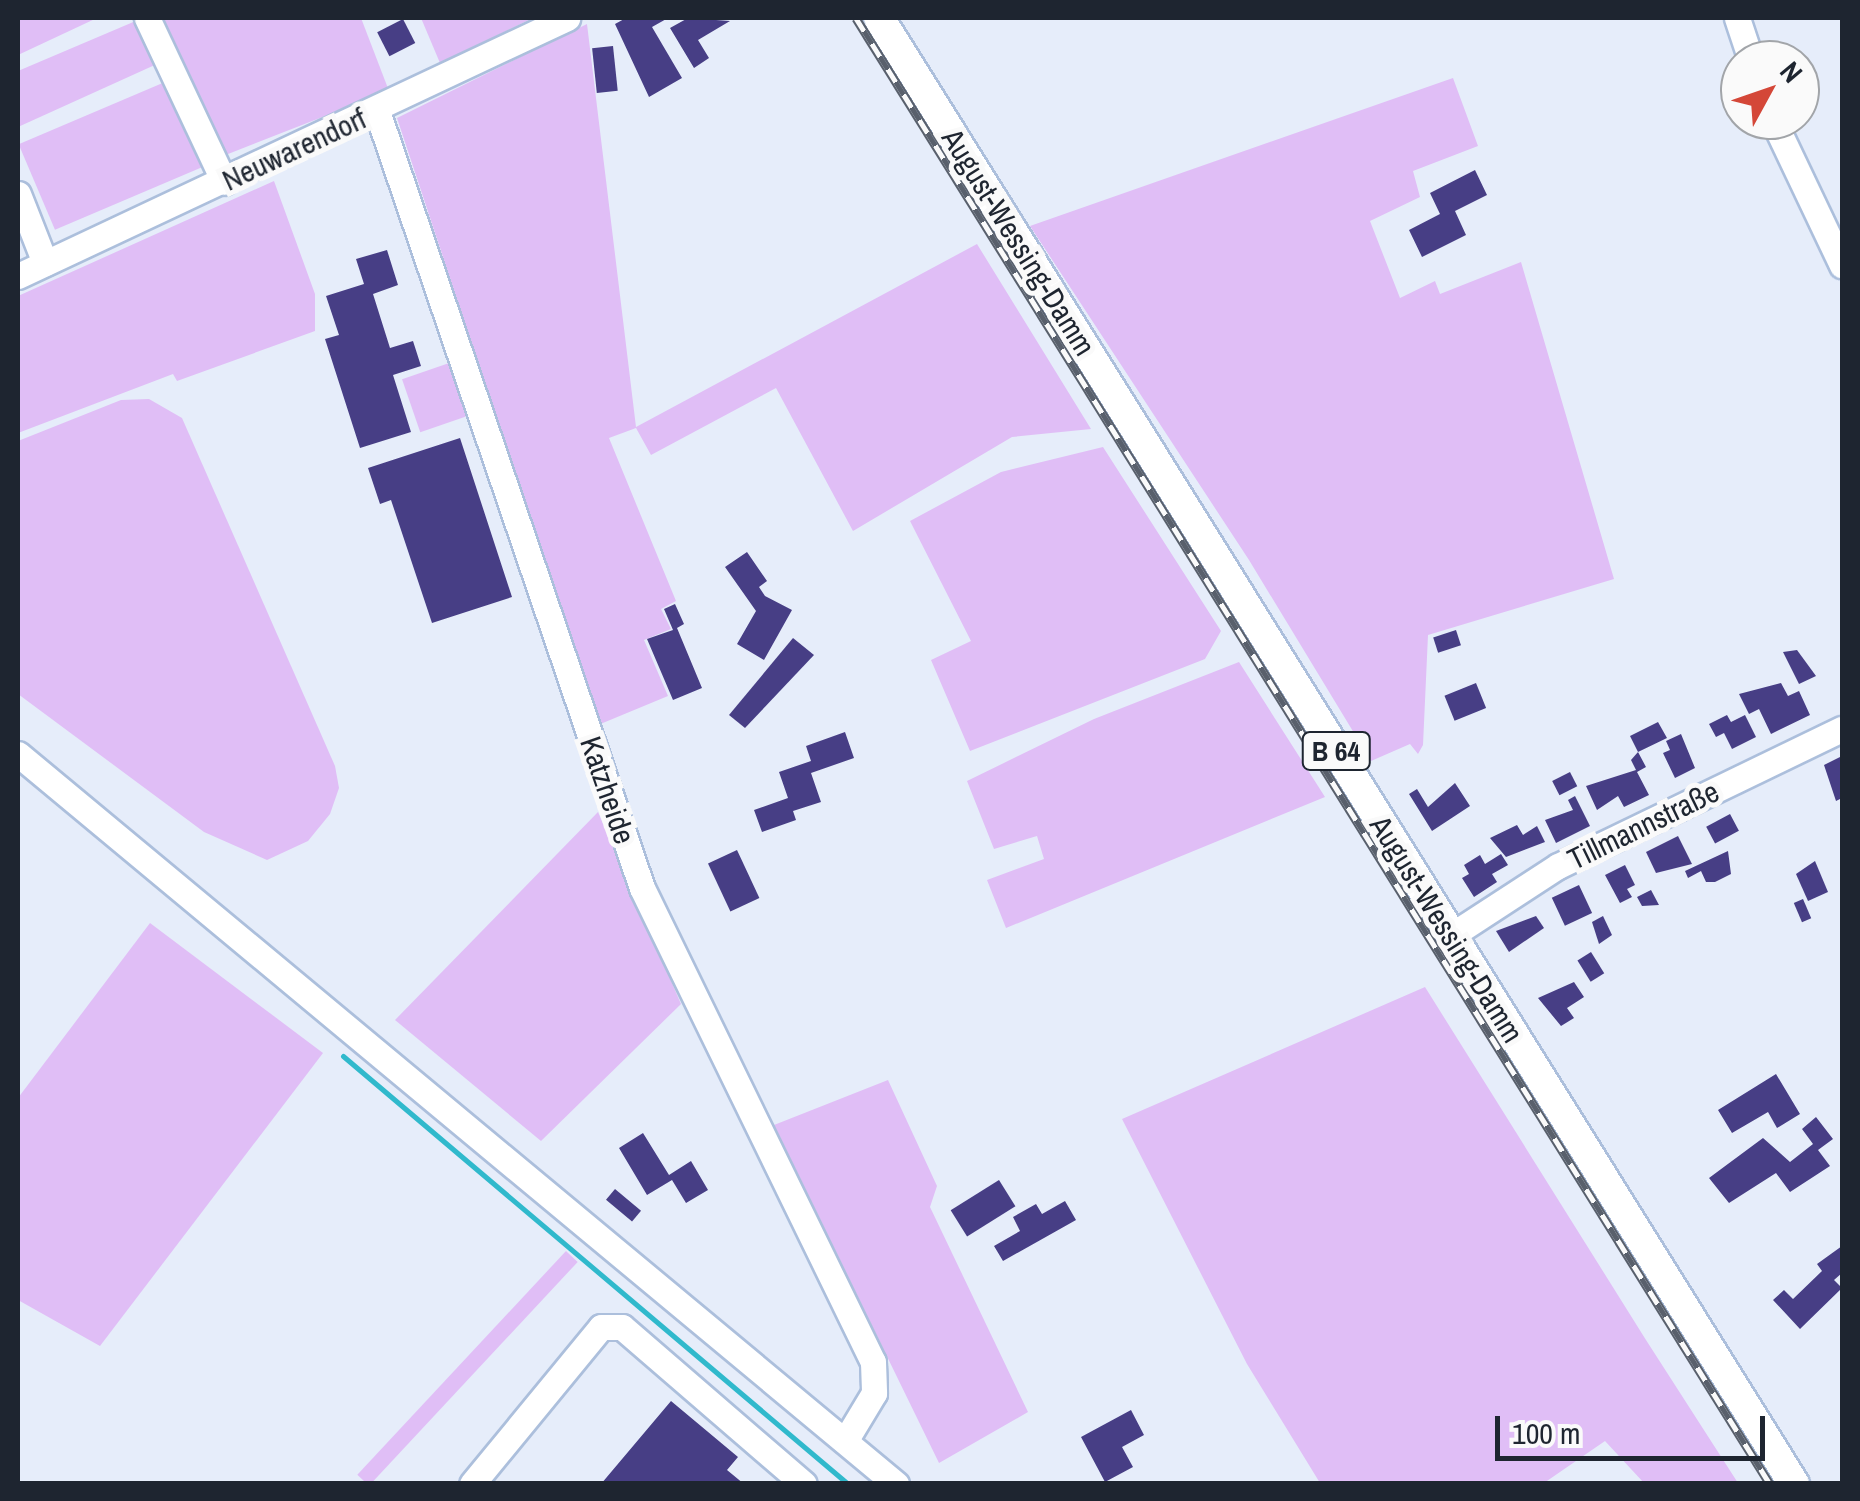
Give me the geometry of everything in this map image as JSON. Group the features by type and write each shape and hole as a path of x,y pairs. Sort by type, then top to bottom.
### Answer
{"main road":[{"name":"August-Wessing-Damm","path":"879,18 1794,1484"}],"street":[{"path":"147,18 224,182"},
{"name":"Neuwarendorf","path":"18,276 377,111 568,18"},
{"name":"Katzheide","path":"377,111 642,888 872,1362 874,1392 845,1441"},
{"path":"1783,140 1842,265"},
{"path":"18,194 45,263"},
{"name":"Tillmannstraße","path":"1452,935 1558,866 1842,729"},
{"path":"18,754 896,1484"},
{"path":"472,1484 601,1328 622,1326 804,1484"}],"shaded area":[{"path":"18,18 97,18 18,55"},
{"path":"158,18 361,18 389,91 223,156"},
{"path":"421,18 533,18 440,63"},
{"path":"138,20 157,64 18,127 18,71"},
{"path":"587,24 636,427 977,244 1091,429 1012,437 853,531 776,388 651,455 636,428 609,438 676,601 661,609 671,629 644,640 668,696 598,725 397,118"},
{"path":"1453,78 1478,146 1413,171 1420,197 1370,221 1400,298 1435,281 1440,294 1521,262 1614,579 1428,635 1423,745 1418,754 1410,744 1371,761 1249,560 1030,226"},
{"path":"165,82 201,168 55,230 19,144"},
{"path":"274,181 315,294 315,331 177,381 173,374 18,433 18,296"},
{"path":"455,361 473,414 420,432 402,379"},
{"path":"149,399 182,418 335,766 339,788 330,814 308,841 267,860 204,832 18,694 18,441 121,400"},
{"path":"1103,447 1221,631 1205,659 970,751 931,660 971,641 910,521 1001,472"},
{"path":"1239,662 1325,797 1006,928 987,880 1044,859 1037,836 994,849 967,781 1094,719"},
{"path":"598,812 681,1004 541,1141 395,1020"},
{"path":"150,923 323,1053 100,1346 18,1300 18,1098"},
{"path":"1425,987 1738,1483 1644,1483 1605,1441 1544,1483 1320,1483 1247,1364 1122,1119"},
{"path":"888,1080 937,1186 930,1207 1028,1412 939,1463 774,1125"},
{"path":"566,1251 578,1262 371,1484 357,1475"}],"building":[{"path":"626,18 668,18 652,27 682,78 649,97 615,24"},
{"path":"688,18 730,21 698,40 709,58 694,68 670,28"},
{"path":"403,19 415,43 389,56 377,32"},
{"path":"613,46 618,91 597,93 592,48"},
{"path":"1475,170 1487,195 1455,211 1466,235 1422,257 1409,230 1440,214 1430,193"},
{"path":"387,250 398,285 373,294 390,348 413,341 421,366 393,375 411,432 360,448 325,339 339,335 326,296 364,284 356,259"},
{"path":"460,438 512,597 432,623 391,500 380,504 368,468"},
{"path":"747,552 767,581 759,587 765,596 792,610 764,660 737,644 756,611 725,567"},
{"path":"675,604 684,624 677,628 702,688 673,700 647,639 673,630 664,609"},
{"path":"1456,630 1461,645 1438,653 1433,637"},
{"path":"793,638 814,655 745,728 729,715"},
{"path":"1797,650 1816,676 1799,684 1783,652"},
{"path":"1476,683 1486,708 1455,721 1444,696"},
{"path":"1781,683 1788,696 1799,691 1810,715 1771,734 1759,709 1749,714 1739,694"},
{"path":"1727,715 1731,722 1745,715 1756,737 1732,749 1724,733 1716,737 1709,724"},
{"path":"1658,722 1667,738 1638,752 1630,736"},
{"path":"845,732 854,758 811,773 821,802 793,811 796,820 762,832 754,810 788,798 779,772 811,761 806,746"},
{"path":"1681,734 1695,768 1675,778 1663,753 1670,750 1666,741"},
{"path":"1638,752 1646,767 1637,772 1649,795 1624,807 1618,796 1597,810 1586,786 1636,770 1631,760"},
{"path":"1842,756 1842,798 1836,801 1824,765"},
{"path":"1570,772 1577,786 1559,795 1552,781"},
{"path":"1455,783 1470,806 1432,831 1409,794 1417,789 1428,807"},
{"path":"1575,796 1590,826 1556,843 1545,820 1573,810 1568,800"},
{"path":"1730,814 1739,831 1715,843 1706,827"},
{"path":"1517,825 1523,835 1537,826 1545,842 1506,857 1490,838"},
{"path":"1678,836 1692,864 1656,873 1646,852"},
{"path":"737,850 759,898 730,912 708,864"},
{"path":"1728,851 1731,874 1715,882 1706,882 1701,871 1688,878 1685,871"},
{"path":"1501,854 1508,865 1492,874 1497,882 1474,897 1462,878 1469,874 1464,865 1480,855 1485,864"},
{"path":"1815,861 1828,892 1808,901 1796,874"},
{"path":"1625,865 1635,885 1627,889 1632,897 1620,903 1605,875"},
{"path":"1579,885 1592,913 1565,926 1552,898"},
{"path":"1651,890 1659,905 1642,906 1637,897"},
{"path":"1803,899 1811,918 1802,922 1794,903"},
{"path":"1536,916 1544,928 1509,952 1496,931"},
{"path":"1603,916 1612,935 1599,944 1592,922"},
{"path":"1591,952 1604,973 1591,982 1577,960"},
{"path":"1574,982 1584,997 1567,1008 1574,1018 1561,1026 1538,998"},
{"path":"1776,1074 1800,1114 1777,1128 1768,1112 1732,1133 1718,1110"},
{"path":"1816,1117 1833,1139 1818,1150 1830,1166 1790,1192 1776,1173 1729,1203 1709,1178 1763,1138 1790,1162 1813,1144 1802,1129"},
{"path":"643,1133 669,1175 691,1161 708,1190 686,1203 672,1180 647,1195 619,1148"},
{"path":"999,1180 1015,1206 967,1236 951,1210"},
{"path":"615,1189 641,1211 632,1222 606,1200"},
{"path":"1065,1201 1076,1220 1003,1261 994,1246 1020,1231 1013,1217 1036,1204 1042,1214"},
{"path":"1842,1246 1842,1273 1834,1280 1842,1288 1800,1329 1773,1300 1784,1290 1793,1299 1822,1271 1817,1264"},
{"path":"671,1401 738,1457 727,1470 744,1484 601,1484"},
{"path":"1131,1410 1144,1435 1122,1447 1133,1467 1105,1482 1081,1437"}],"waterway":[{"path":"343,1056 848,1484"}],"railway":[{"path":"856,18 1770,1484"}]}
